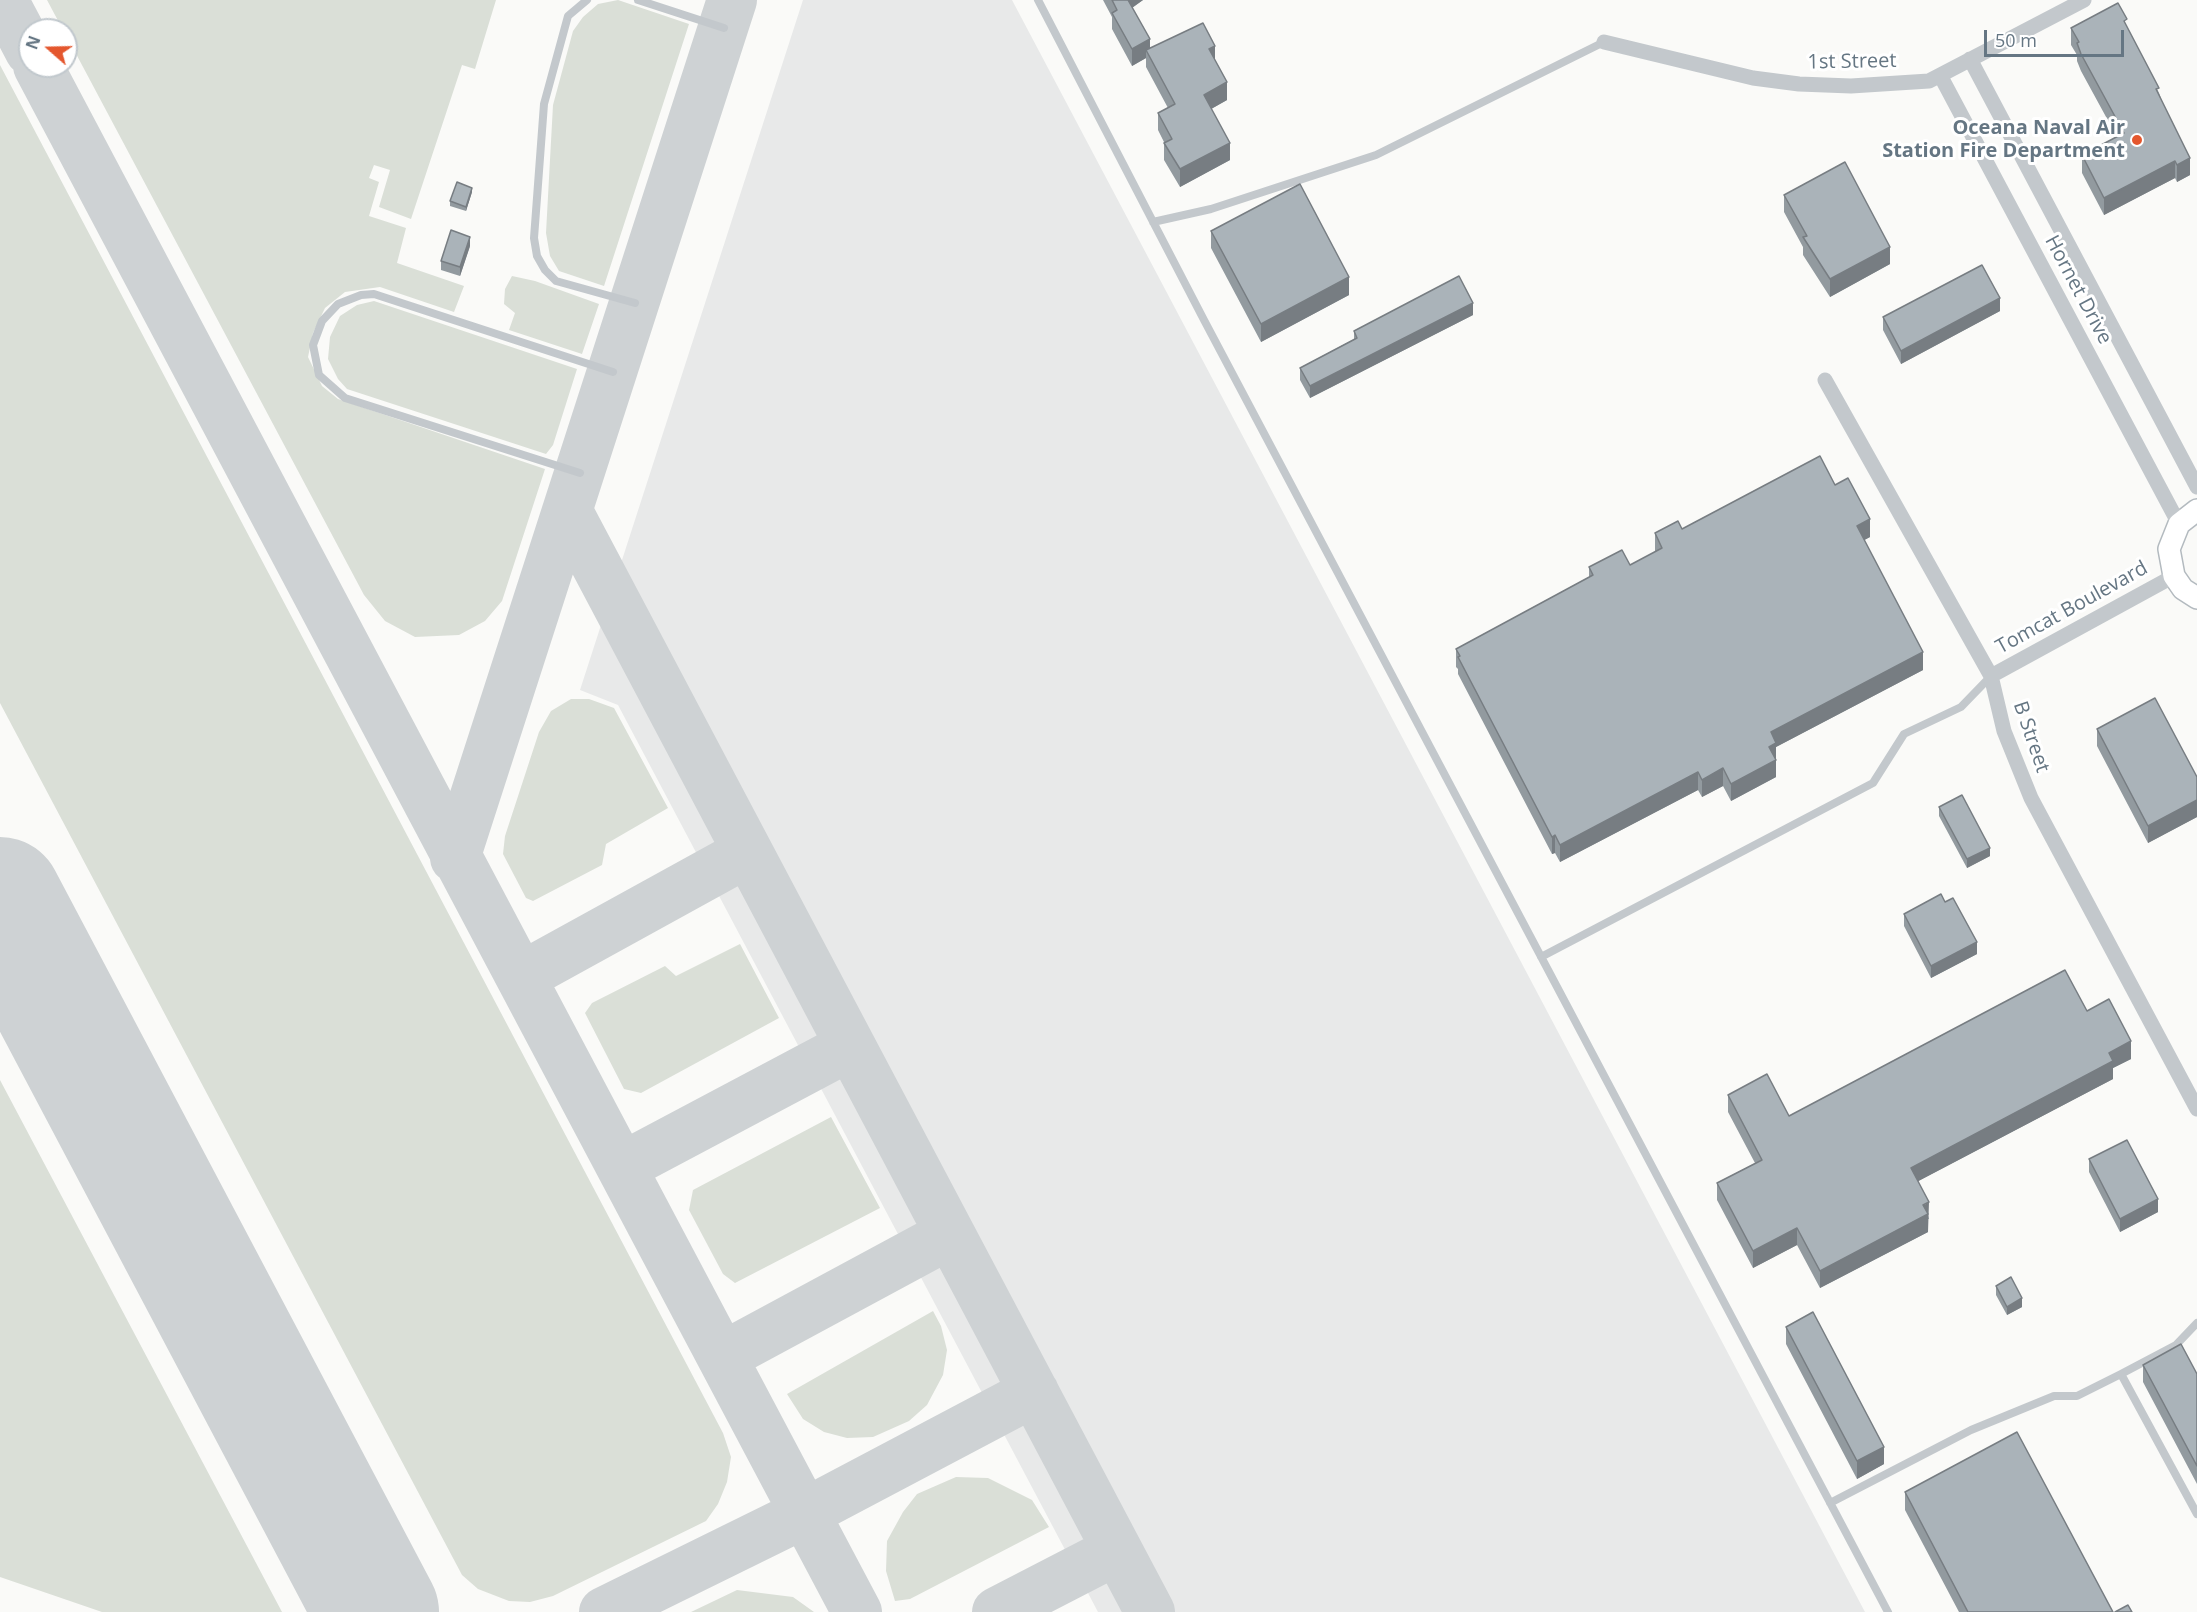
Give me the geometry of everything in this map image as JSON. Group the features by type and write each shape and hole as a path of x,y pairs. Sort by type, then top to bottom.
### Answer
{"main road":[{"path":"2197,510 2179,524 2169,549 2174,576 2183,589 2197,598"}],"street":[{"name":"1st Street","path":"1604,42 1753,78 1799,84 1873,85 1929,81 2084,0"},
{"name":"Hornet Drive","path":"1970,59 2197,487"},
{"name":"Hornet Drive","path":"1940,75 2179,524"},
{"name":"B Street","path":"1825,381 1990,676 2004,731 2031,798 2197,1109"},
{"name":"Tomcat Boulevard","path":"1990,676 2174,576"}],"lane":[{"path":"587,0 568,16 544,104 534,238 537,256 545,270 556,281 635,303"},
{"path":"638,0 724,28"},
{"path":"1038,0 1888,1612"},
{"path":"1154,222 1211,209 1376,154 1604,42"},
{"path":"580,473 345,398 320,375 313,345 322,321 338,304 361,295 374,294 613,372"},
{"path":"1541,957 1873,783 1904,734 1961,706 1990,676"},
{"path":"1830,1503 1971,1430 2054,1396 2077,1396 2176,1345 2197,1323"},
{"path":"2121,1374 2197,1514"}],"shaded area":[{"path":"47,0 496,0 475,69 462,65 411,219 379,207 390,170 374,165 369,178 379,182 369,216 406,228 397,263 464,286 454,312 380,287 345,292 325,308 313,333 308,357 322,386 338,399 545,469 502,601 485,621 459,635 415,637 385,621 364,595 78,58 78,18 57,18"},
{"path":"618,0 689,24 604,286 559,271 550,256 546,233 553,105 573,31 583,17 598,4"},
{"path":"803,0 1012,0 1865,1612 1098,1612 618,705 580,690"},
{"path":"0,65 723,1433 731,1457 727,1482 718,1504 706,1521 553,1596 530,1602 509,1601 478,1589 462,1575 0,703"},
{"path":"512,276 535,281 599,304 582,354 509,330 515,313 504,304 505,289"},
{"path":"374,301 577,369 553,445 546,454 347,389 338,379 328,359 330,337 340,316 357,305"},
{"path":"571,699 589,699 614,708 668,808 606,844 602,865 533,901 526,898 503,854 505,836 539,732 551,711"},
{"path":"740,944 779,1018 641,1093 624,1089 585,1013 592,1003 665,966 676,976"},
{"path":"0,1080 282,1612 102,1612 0,1577"},
{"path":"831,1117 880,1208 735,1283 723,1274 689,1210 693,1190"},
{"path":"933,1311 941,1326 947,1350 943,1375 927,1405 909,1421 873,1437 847,1438 824,1432 803,1419 787,1394"},
{"path":"956,1477 988,1478 1032,1500 1049,1527 910,1599 895,1601 886,1571 887,1541 903,1512 917,1494"},
{"path":"737,1590 793,1597 814,1612 691,1612"}],"building":[{"path":"1112,0 1128,0 1150,39 1132,49 1112,13 1117,10"},
{"path":"2118,3 2127,19 2124,21 2159,88 2156,89 2190,158 2177,165 2175,161 2104,198 2082,155 2124,133 2081,54 2077,43 2079,42 2071,28"},
{"path":"1203,23 1215,46 1209,49 1227,82 1204,95 1230,143 1180,169 1164,143 1172,139 1158,113 1175,104 1146,50"},
{"path":"1845,162 1890,247 1830,279 1803,237 1807,236 1784,195"},
{"path":"457,182 472,188 466,207 450,201"},
{"path":"1300,184 1349,277 1261,324 1211,231"},
{"path":"451,230 470,237 460,267 441,261"},
{"path":"1982,265 2000,298 1901,351 1883,317"},
{"path":"1459,276 1473,303 1310,386 1300,368 1357,338 1354,331"},
{"path":"1820,456 1835,485 1848,478 1870,519 1857,526 1923,652 1771,732 1776,743 1769,747 1776,760 1731,784 1723,768 1702,780 1698,772 1560,845 1555,835 1552,837 1458,657 1460,656 1456,649 1593,575 1589,567 1622,550 1630,565 1662,548 1655,533 1678,521 1682,529"},
{"path":"2155,698 2197,777 2197,800 2148,826 2097,729"},
{"path":"1962,795 1990,848 1967,859 1939,807"},
{"path":"1941,894 1945,902 1953,898 1977,942 1931,966 1904,914"},
{"path":"2065,970 2087,1011 2109,999 2131,1041 2109,1053 2113,1061 1911,1168 1929,1202 1923,1205 1928,1214 1820,1271 1797,1228 1753,1251 1717,1183 1762,1160 1728,1095 1767,1074 1789,1116"},
{"path":"2127,1140 2158,1199 2120,1219 2089,1159"},
{"path":"2011,1277 2022,1298 2007,1307 1996,1286"},
{"path":"1813,1312 1884,1447 1857,1461 1786,1327"},
{"path":"2181,1344 2197,1374 2197,1466 2143,1365"},
{"path":"2017,1432 2113,1612 1968,1612 1905,1492"},
{"path":"2128,1605 2132,1612 2115,1612"}],"taxiway":[{"path":"3,0 18,28"},
{"path":"455,858 732,0"},
{"path":"44,78 857,1612"},
{"path":"568,512 1150,1612"},
{"path":"521,977 748,852"},
{"path":"622,1167 850,1046"},
{"path":"722,1357 950,1234"},
{"path":"604,1612 805,1513 1034,1392"},
{"path":"997,1612 1117,1550"}],"runway":[{"path":"0,899 377,1612"}],"place":[{"name":"Oceana Naval Air Station Fire Department","path":"2137,140"}]}
